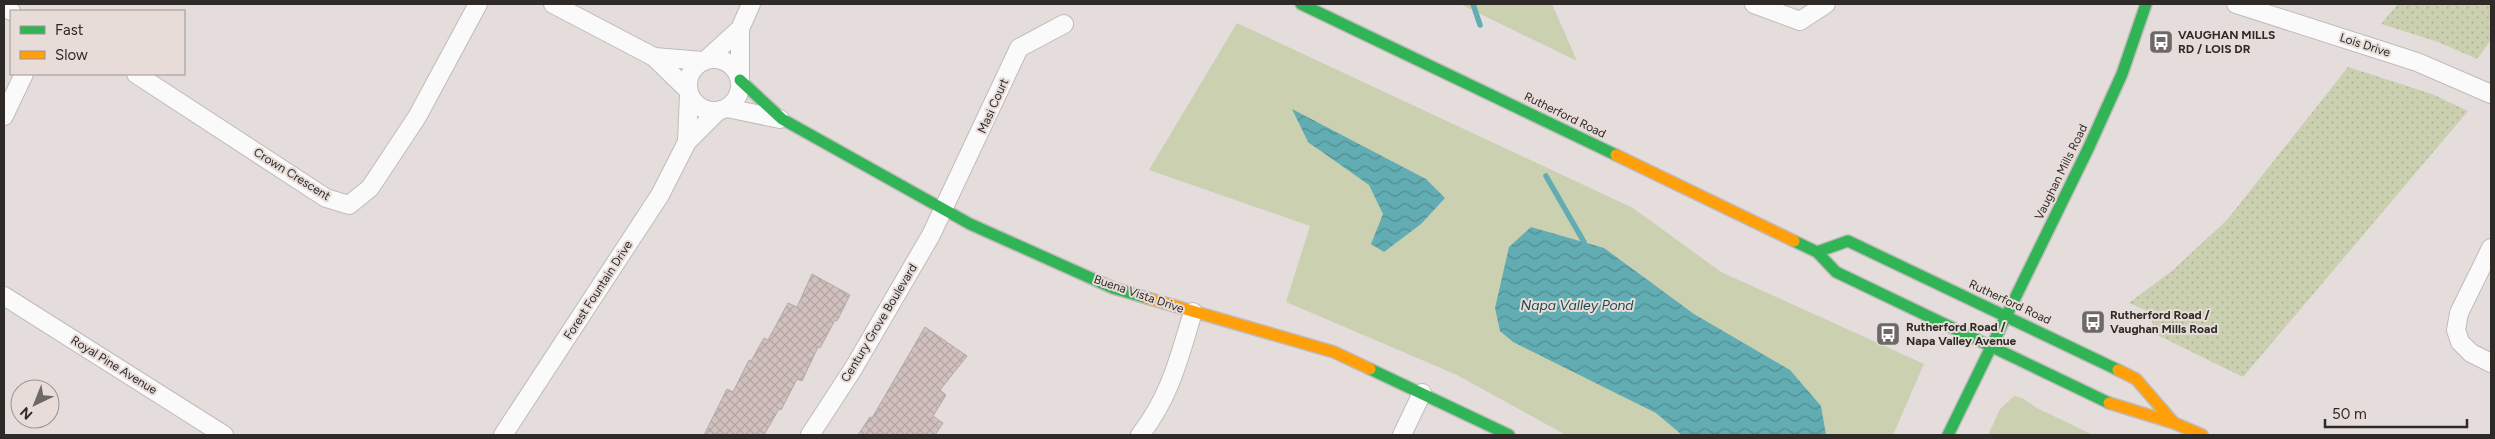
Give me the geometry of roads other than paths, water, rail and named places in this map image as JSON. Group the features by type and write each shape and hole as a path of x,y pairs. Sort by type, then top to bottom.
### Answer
{"main road":[{"name":"Rutherford Road","path":"1301,4 1817,252 1836,272 1991,347 2119,408 2174,423 2202,435"},
{"name":"Vaughan Mills Road","path":"1948,435 2112,96 2146,4"},
{"name":"Buena Vista Drive","path":"740,79 782,119 970,224 1113,288 1334,352 1509,435"},
{"name":"Rutherford Road","path":"1817,252 1848,241 2006,316 2136,379 2174,423"}],"street":[{"name":"Crown Crescent","path":"138,75 326,198 350,205 370,188 417,117 478,4"},
{"path":"553,4 654,57 703,109 722,110 739,96 740,29 751,4"},
{"path":"1754,4 1800,21 1826,4"},
{"name":"Lois Drive","path":"2236,4 2417,62 2491,94"},
{"name":"Masi Court","path":"944,209 1019,48 1064,24"},
{"path":"689,92 689,78 692,71 740,29"},
{"path":"654,57 704,60 718,58 732,65 740,79"},
{"path":"4,116 24,75"},
{"name":"Forest Fountain Drive","path":"687,142 689,92"},
{"name":"Forest Fountain Drive","path":"503,435 660,195 687,142 722,110"},
{"name":"Buena Vista Drive","path":"722,110 782,119"},
{"name":"Century Grove Boulevard","path":"810,435 853,369 944,209"},
{"path":"2491,248 2459,313 2456,330 2460,342 2470,353 2491,363"},
{"name":"Royal Pine Avenue","path":"4,296 224,435"},
{"path":"1140,435 1167,394 1193,312"},
{"path":"1402,435 1422,393"}],"water":[{"path":"1292,109 1426,179 1445,198 1421,224 1384,252 1371,244 1383,214 1369,185 1308,142"},
{"name":"Napa Valley Pond","path":"1531,227 1604,248 1694,314 1790,370 1821,406 1826,435 1682,435 1656,413 1513,342 1500,331 1495,308 1509,247"}],"waterway":[{"path":"1473,4 1480,25"},
{"path":"1546,176 1584,242"}],"place":[{"name":"VAUGHAN MILLS RD / LOIS DR","path":"2161,42"},
{"name":"Rutherford Road / Vaughan Mills Road","path":"2093,322"},
{"name":"Rutherford Road / Napa Valley Avenue","path":"1888,334"}]}
